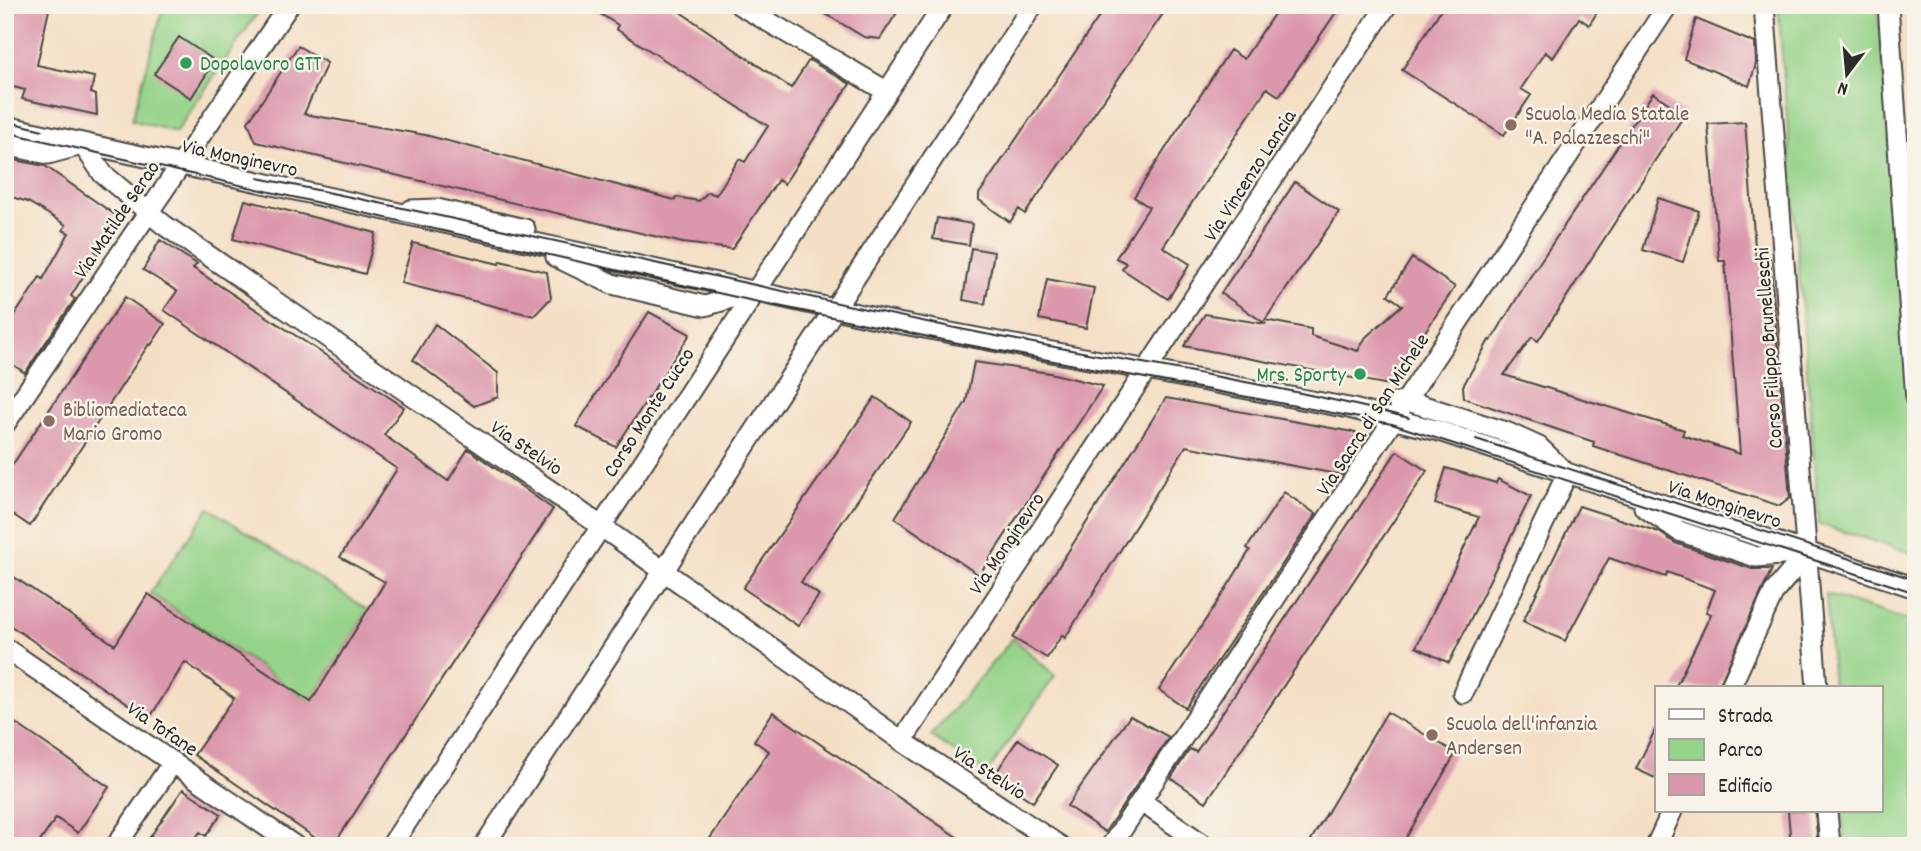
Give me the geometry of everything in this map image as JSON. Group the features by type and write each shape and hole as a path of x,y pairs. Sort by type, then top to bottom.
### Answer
{"street":[{"name":"Via Matilde Serao","path":"5,424 289,5"},
{"path":"740,5 886,91"},
{"name":"Corso Monte Cucco","path":"391,846 944,5"},
{"path":"484,846 1033,5"},
{"name":"Via Vincenzo Lancia","path":"1148,369 1387,5"},
{"name":"Via Sacra di San Michele","path":"1111,846 1668,5"},
{"name":"Corso Filippo Brunelleschi","path":"1764,5 1817,686"},
{"path":"1888,5 1916,400"},
{"name":"Via Monginevro","path":"5,126 179,167 834,310 1396,419 1806,554 1916,587"},
{"name":"Via Monginevro","path":"5,145 48,154 83,145"},
{"name":"Via Stelvio","path":"83,145 103,174 148,213 601,526 902,741 1060,846"},
{"name":"Via Monginevro","path":"389,212 437,209 525,229 582,255"},
{"name":"Via Monginevro","path":"533,244 612,285 705,306 754,293"},
{"name":"Via Monginevro","path":"902,741 1148,369"},
{"name":"Via Monginevro","path":"1349,408 1408,401 1506,432 1539,447 1567,474"},
{"path":"1463,693 1567,474"},
{"path":"1731,686 1774,592 1806,554"},
{"name":"Via Tofane","path":"5,648 295,846"},
{"path":"116,846 173,762"},
{"path":"1142,802 1205,846"},
{"path":"1656,846 1672,812"},
{"path":"1827,812 1830,846"}],"green space":[{"name":"Dopolavoro GTT","path":"164,5 263,5 176,132 132,120"},
{"path":"1778,5 1878,5 1916,464 1916,547 1911,553 1819,524"},
{"path":"209,508 368,610 311,702 150,593"},
{"path":"1826,594 1916,623 1916,846 1845,846 1842,812 1882,812 1882,686 1833,686"},
{"path":"1013,638 1055,676 987,773 931,736"}],"building":[{"path":"5,5 50,5 37,65 94,77 91,93 96,95 97,115 22,99 25,90 5,85"},
{"path":"586,5 670,5 791,88 809,60 850,84 784,184 778,180 732,249 683,243 256,142 248,122 298,46 327,63 304,114 425,135 675,200 676,197 699,201 708,192 716,195 739,159 745,162 768,126 616,29 618,25"},
{"path":"811,5 902,5 880,39 864,37"},
{"path":"1107,5 1169,5 1025,214 1019,209 1010,222 979,200 979,194"},
{"path":"1280,5 1341,5 1279,96 1267,88 1163,247 1190,264 1168,299 1122,269 1126,263 1116,258 1149,207 1134,197 1230,50 1244,59"},
{"path":"1444,5 1602,5 1589,25 1579,18 1553,58 1545,52 1521,89 1531,95 1504,135 1402,70"},
{"path":"1696,19 1755,43 1756,64 1749,86 1684,59"},
{"path":"179,37 215,61 191,98 154,74"},
{"path":"1653,93 1685,114 1538,341 1532,337 1504,375 1684,430 1682,435 1740,454 1725,261 1719,261 1708,124 1745,122 1756,259 1770,258 1790,498 1780,506 1593,446 1594,442 1464,398 1463,386 1489,340 1491,341 1528,280"},
{"path":"5,158 45,166 118,217 95,251 98,253 71,296 75,299 25,373 5,359 5,330 40,277 43,279 69,233 63,230 66,225 28,202 5,195"},
{"path":"1295,182 1339,212 1265,320 1311,329 1311,336 1358,351 1366,337 1402,305 1388,295 1412,258 1455,287 1389,385 1184,346 1205,314 1266,324 1221,293"},
{"path":"1658,198 1699,211 1683,262 1643,250"},
{"path":"245,200 376,233 365,274 233,239"},
{"path":"937,218 972,224 969,245 933,239"},
{"path":"160,240 197,264 193,268 404,407 384,435 448,481 468,449 553,509 333,846 327,846 194,755 234,698 185,662 149,719 5,622 5,571 115,645 148,594 311,702 385,582 340,557 397,469 164,310 177,291 143,270"},
{"path":"413,243 499,264 500,261 547,272 551,298 534,316 401,283"},
{"path":"971,248 994,252 985,304 963,300"},
{"path":"1047,279 1094,288 1086,328 1039,319"},
{"path":"125,297 165,324 151,345 149,344 30,526 5,509 5,476"},
{"path":"649,312 690,334 616,447 576,426"},
{"path":"435,324 498,373 498,397 474,406 413,360"},
{"path":"974,362 1050,373 1103,386 979,575 895,518 966,402"},
{"path":"875,397 911,422 801,582 819,595 798,626 743,588"},
{"path":"1166,398 1364,434 1342,475 1186,446 1065,638 1062,635 1047,658 1013,638"},
{"path":"1397,451 1427,471 1206,802 1171,778 1190,749 1196,752"},
{"path":"1446,468 1496,483 1498,479 1531,496 1449,663 1416,647 1479,517 1435,504"},
{"path":"1284,492 1316,514 1186,708 1159,690 1224,592 1250,550 1247,548"},
{"path":"1579,506 1659,532 1675,543 1752,569 1772,569 1719,686 1676,686 1711,614 1706,612 1715,590 1667,572 1666,577 1609,558 1565,641 1523,621"},
{"path":"773,712 970,846 705,846 769,751 754,741"},
{"path":"1387,712 1456,753 1401,846 1320,846 1311,840"},
{"path":"5,716 109,787 78,833 56,818 37,846 5,846"},
{"path":"1130,716 1169,737 1105,832 1067,806"},
{"path":"1655,730 1655,778 1636,769"},
{"path":"1018,739 1058,765 1033,802 994,776"},
{"path":"183,789 221,814 206,836 200,832 190,846 144,846"},
{"path":"1788,812 1815,812 1818,846 1791,846"}],"tram line":[{"path":"5,121 43,130"},
{"path":"5,132 749,300 968,345 1392,424 1916,593"},
{"path":"258,178 946,326 1236,380 1409,418"},
{"path":"1476,439 1916,580"}],"place":[{"name":"Dopolavoro GTT","path":"186,63"},
{"name":"Scuola Media Statale \"A. Palazzeschi\"","path":"1511,125"},
{"name":"Mrs. Sporty","path":"1360,374"},
{"name":"Bibliomediateca Mario Gromo","path":"49,421"},
{"name":"Scuola dell'infanzia Andersen","path":"1432,735"}]}
